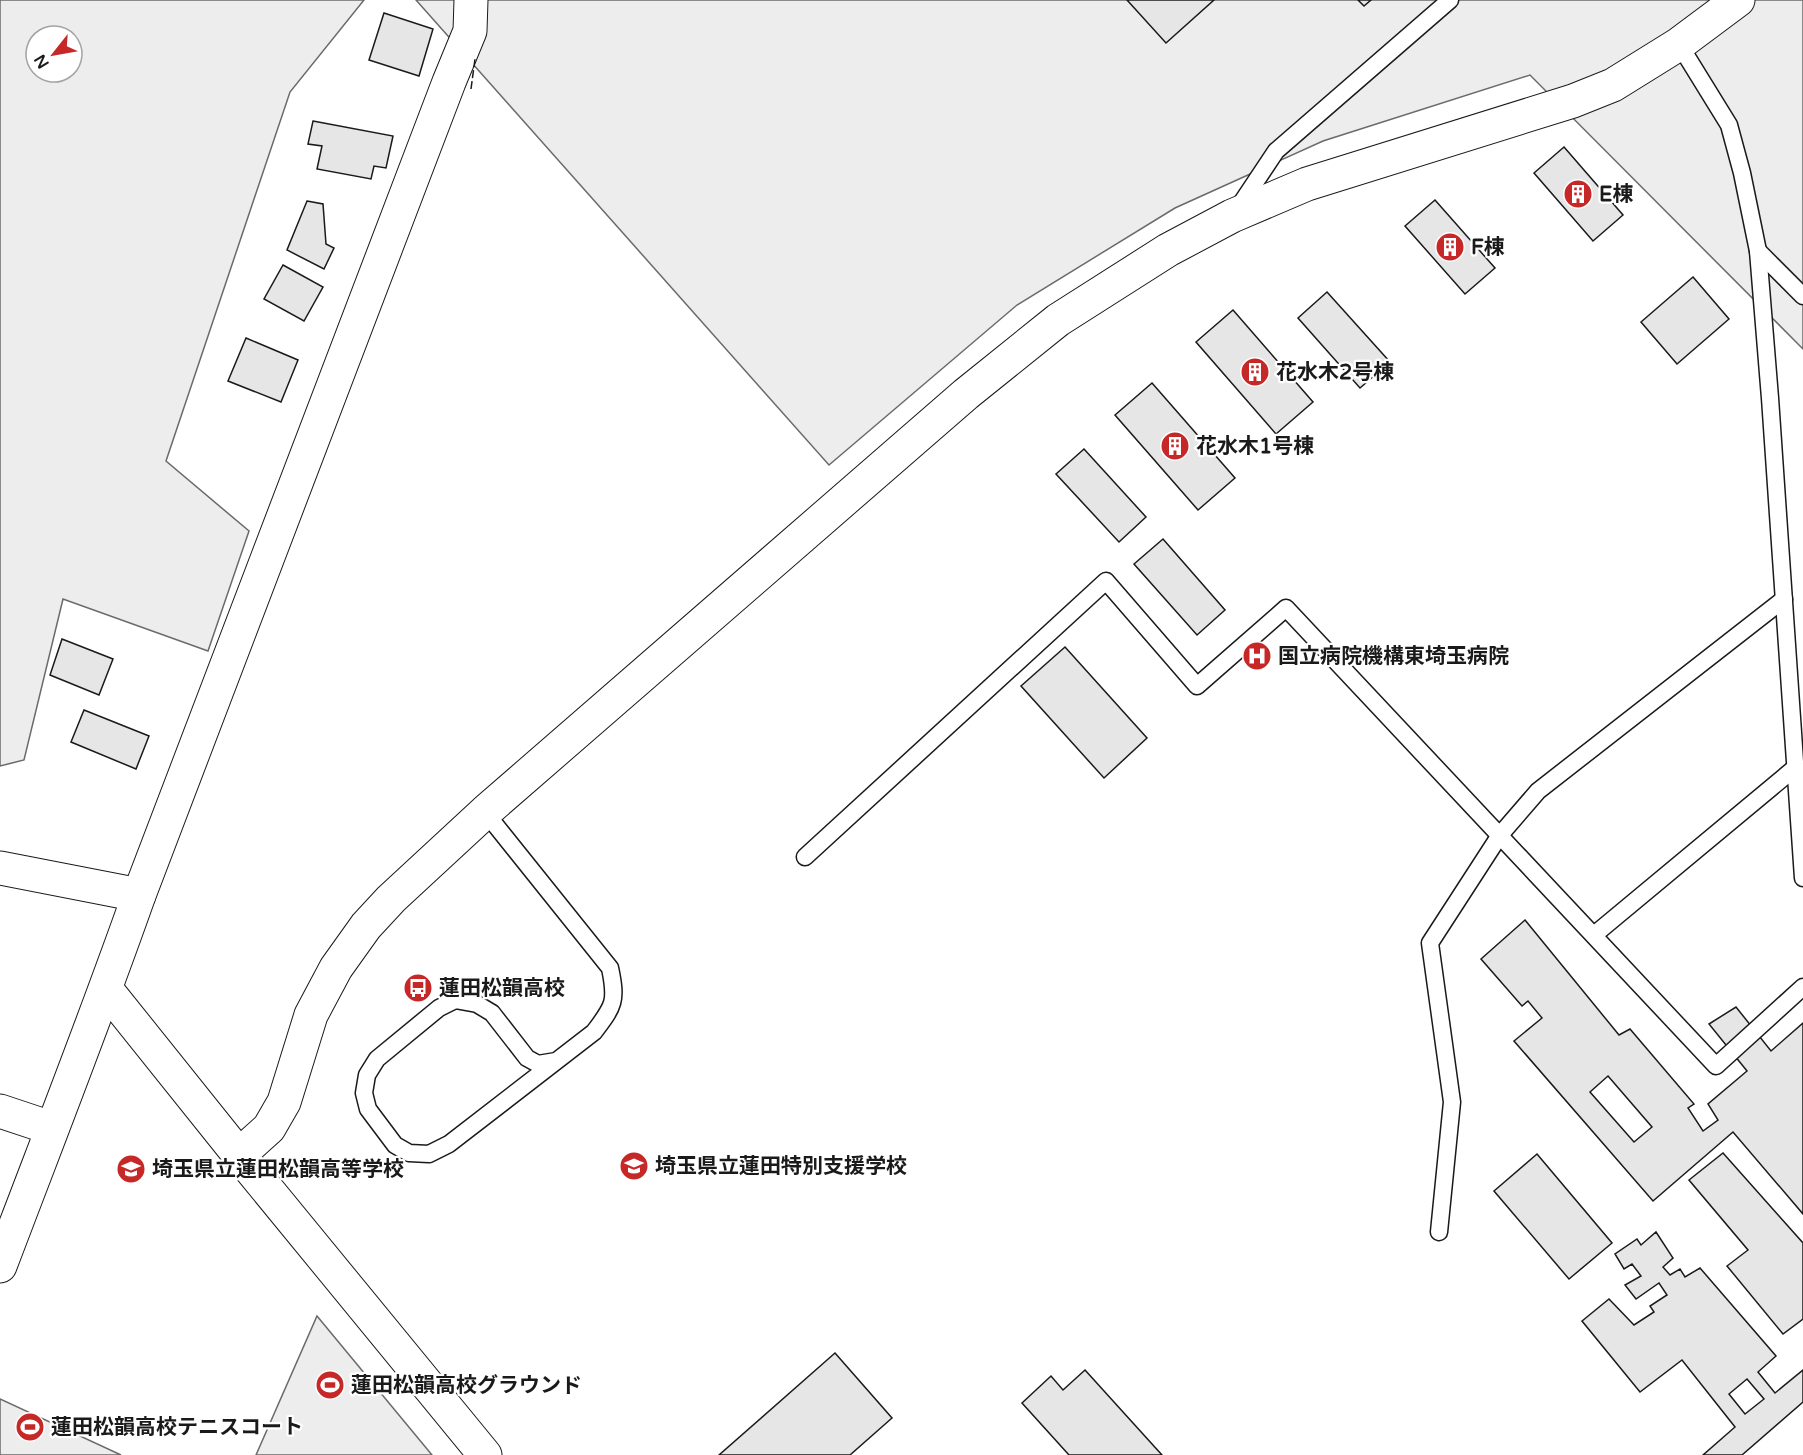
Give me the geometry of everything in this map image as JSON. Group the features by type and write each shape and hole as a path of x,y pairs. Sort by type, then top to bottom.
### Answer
{"street":[{"path":"0,1266 470,31 471,0"},
{"path":"239,1155 269,1128 284,1102 311,1015 336,968 366,926 398,892 485,812 966,394 1058,320 1168,250 1232,216 1307,184 1573,101 1613,85 1679,44 1738,0"},
{"path":"0,868 139,896"},
{"path":"106,988 239,1155 485,1455"},
{"path":"0,1111 51,1128"}],"lane":[{"path":"1232,216 1276,151 1450,0"},
{"path":"1679,44 1728,124 1742,173 1758,251 1803,878"},
{"path":"1758,251 1803,296"},
{"path":"805,857 1106,581 1197,686 1286,608 1716,1066 1803,987"},
{"path":"1439,1232 1452,1102 1430,944 1500,835 1539,791 1784,599"},
{"path":"1594,935 1796,767"},
{"path":"485,812 610,968 615,989 610,1012 594,1032 449,1144 429,1154 409,1153 395,1145 368,1109 364,1093 367,1075 377,1059 439,1008 455,1000 477,1004 492,1013 527,1058 538,1064 556,1061"}],"shaded area":[{"path":"0,0 364,0 290,92 166,461 249,531 208,651 63,599 24,760 0,766"},
{"path":"416,0 1803,0 1803,349 1530,75 1323,141 1175,208 1017,305 829,465"},
{"name":"蓮田松韻高校グラウンド","path":"317,1316 432,1455 256,1455"},
{"name":"蓮田松韻高校テニスコート","path":"0,1399 121,1455 0,1455"}],"building":[{"path":"1127,0 1214,0 1166,43"},
{"path":"1358,0 1371,0 1364,6"},
{"path":"384,13 433,29 419,76 369,60"},
{"path":"313,121 393,136 386,168 374,166 371,179 317,169 322,146 308,144"},
{"name":"E棟","path":"1564,147 1623,215 1593,241 1534,173"},
{"name":"F棟","path":"1435,200 1495,268 1465,294 1405,226"},
{"path":"307,201 323,204 326,244 334,248 324,269 287,250"},
{"path":"283,265 323,287 304,321 264,299"},
{"path":"1693,277 1729,319 1677,364 1641,322"},
{"path":"1327,292 1390,362 1360,388 1298,318"},
{"name":"花水木2号棟","path":"1233,310 1313,402 1276,434 1196,342"},
{"path":"246,338 298,360 281,402 228,381"},
{"name":"花水木1号棟","path":"1152,383 1235,478 1198,510 1115,415"},
{"path":"1084,449 1146,517 1119,542 1056,474"},
{"path":"1163,539 1225,610 1197,635 1134,564"},
{"path":"62,639 113,659 99,695 50,675"},
{"path":"1065,647 1147,738 1104,778 1021,686"},
{"path":"84,710 149,736 136,769 71,742"},
{"path":"1525,920 1619,1035 1630,1029 1694,1104 1688,1108 1703,1131 1718,1120 1708,1104 1747,1071 1709,1024 1736,1007 1771,1051 1803,1023 1803,1214 1733,1132 1653,1201 1514,1041 1542,1018 1528,1001 1522,1006 1481,959","holes":["1608,1076 1652,1127 1634,1142 1590,1092"]},
{"path":"1723,1153 1803,1243 1803,1319 1783,1334 1727,1266 1748,1250 1689,1180"},
{"path":"1537,1154 1612,1243 1569,1279 1494,1191"},
{"path":"1656,1232 1673,1258 1663,1267 1670,1275 1680,1269 1685,1277 1700,1268 1776,1356 1758,1372 1775,1393 1803,1370 1803,1402 1742,1455 1703,1455 1735,1427 1682,1360 1640,1392 1582,1321 1609,1299 1634,1325 1654,1312 1650,1306 1667,1295 1659,1283 1636,1299 1625,1285 1641,1276 1632,1264 1624,1269 1615,1254 1637,1239 1641,1245","holes":["1747,1379 1764,1399 1745,1414 1729,1394"]},
{"path":"835,1353 892,1418 850,1455 719,1455"},
{"path":"1085,1370 1162,1455 1069,1455 1022,1403 1051,1376 1063,1390"}],"fence":[{"path":"471,89 475,59"}],"place":[{"name":"E棟","path":"1578,194"},
{"name":"F棟","path":"1450,247"},
{"name":"花水木2号棟","path":"1255,372"},
{"name":"花水木1号棟","path":"1175,446"},
{"name":"国立病院機構東埼玉病院","path":"1257,656"},
{"name":"蓮田松韻高校","path":"418,988"},
{"name":"埼玉県立蓮田特別支援学校","path":"634,1166"},
{"name":"埼玉県立蓮田松韻高等学校","path":"131,1169"},
{"name":"蓮田松韻高校グラウンド","path":"330,1385"},
{"name":"蓮田松韻高校テニスコート","path":"30,1427"}]}
